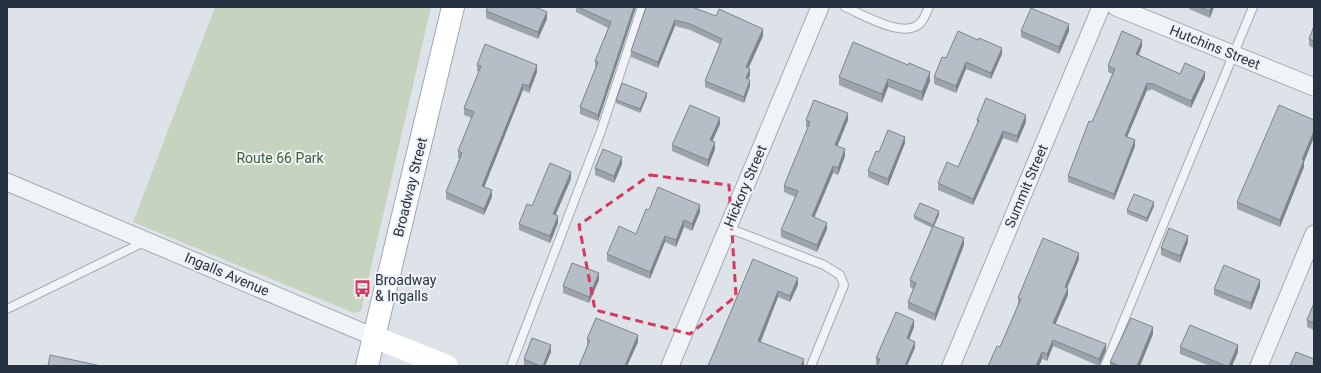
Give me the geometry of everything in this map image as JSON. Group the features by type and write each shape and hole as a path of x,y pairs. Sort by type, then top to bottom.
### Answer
{"main road":[{"name":"Broadway Street","path":"367,366 453,7"},
{"name":"Ingalls Avenue","path":"374,337 447,366"}],"street":[{"name":"Hickory Street","path":"670,366 820,7"},
{"name":"Summit Street","path":"951,366 1101,7"},
{"name":"Hutchins Street","path":"1116,7 1314,87"},
{"name":"Ingalls Avenue","path":"7,182 374,337"},
{"path":"1259,366 1314,234"}],"lane":[{"path":"511,366 601,131 642,7"},
{"path":"845,7 896,29 910,29 922,22 929,7"},
{"path":"1105,366 1253,7"},
{"path":"728,228 824,265 840,275 844,285 811,366"},
{"path":"7,308 146,240"}],"highlighted area":[{"path":"650,175 729,185 736,296 690,334 595,310 579,225"}],"green space":[{"name":"Route 66 Park","path":"215,7 431,7 361,311 354,313 133,222"}],"building":[{"path":"488,7 535,7 547,12 538,32 486,11"},
{"path":"578,7 634,7 598,115 580,107 598,62 595,61 611,22"},
{"path":"646,7 692,7 716,16 719,9 763,29 746,67 750,69 746,78 750,80 744,97 705,81 722,39 690,24 675,20 658,62 631,51"},
{"path":"1200,7 1211,7 1210,11"},
{"path":"1031,8 1069,24 1059,47 1021,31"},
{"path":"1314,26 1314,41 1309,39"},
{"path":"958,31 1002,48 991,73 966,62 956,86 934,77 942,57 946,58"},
{"path":"1122,31 1142,40 1136,54 1180,74 1185,63 1205,72 1191,101 1151,83 1147,83 1125,136 1135,140 1114,194 1068,176 1089,121 1092,122 1115,69 1108,66"},
{"path":"853,42 908,65 909,63 930,72 922,92 888,79 882,94 839,77"},
{"path":"485,44 537,65 529,86 523,84 482,186 492,190 484,209 446,192 462,153 458,151 474,112 464,108 481,66 477,65"},
{"path":"622,83 647,93 640,109 616,100"},
{"path":"986,98 1026,115 1017,136 1003,131 973,199 938,183 947,162 958,167 979,120 977,120"},
{"path":"814,100 848,113 835,145 845,149 838,168 833,166 812,216 827,223 817,245 781,230 798,191 784,186 810,122 806,120"},
{"path":"690,105 720,118 710,140 715,142 708,160 672,145"},
{"path":"1279,105 1314,120 1314,131 1280,220 1237,202"},
{"path":"888,130 905,137 888,179 868,171 876,151 879,152"},
{"path":"603,149 622,157 614,176 595,168"},
{"path":"550,163 571,172 553,214 558,216 550,236 519,224 527,204 532,206"},
{"path":"658,187 700,205 692,224 684,220 676,240 665,236 650,272 607,254 619,226 636,234 646,209 649,210"},
{"path":"1134,194 1154,202 1147,218 1127,210"},
{"path":"920,203 939,211 933,225 914,216"},
{"path":"933,226 964,238 935,314 908,302 916,283 910,280"},
{"path":"1169,228 1188,236 1180,256 1161,248"},
{"path":"1043,238 1079,253 1065,287 1068,288 1053,323 1106,344 1099,359 1053,340 1047,354 1042,352 1036,366 988,366 997,346 1000,347 1021,299 1018,298"},
{"path":"753,259 798,278 790,296 778,291 758,341 804,359 801,366 708,366"},
{"path":"572,263 599,273 589,297 563,286"},
{"path":"1224,265 1260,280 1251,303 1214,289"},
{"path":"1314,303 1314,323 1307,320"},
{"path":"896,312 914,320 907,338 915,342 905,366 877,366 880,359 876,358"},
{"path":"596,318 638,335 625,366 579,366 590,340 587,339"},
{"path":"1131,318 1153,327 1137,366 1120,366 1110,362"},
{"path":"1190,325 1238,345 1229,366 1180,347"},
{"path":"532,338 551,345 543,366 524,359"},
{"path":"1296,352 1314,359 1314,366 1290,366"},
{"path":"50,355 101,366 48,366"}],"place":[{"name":"Broadway & Ingalls","path":"362,288"}]}
